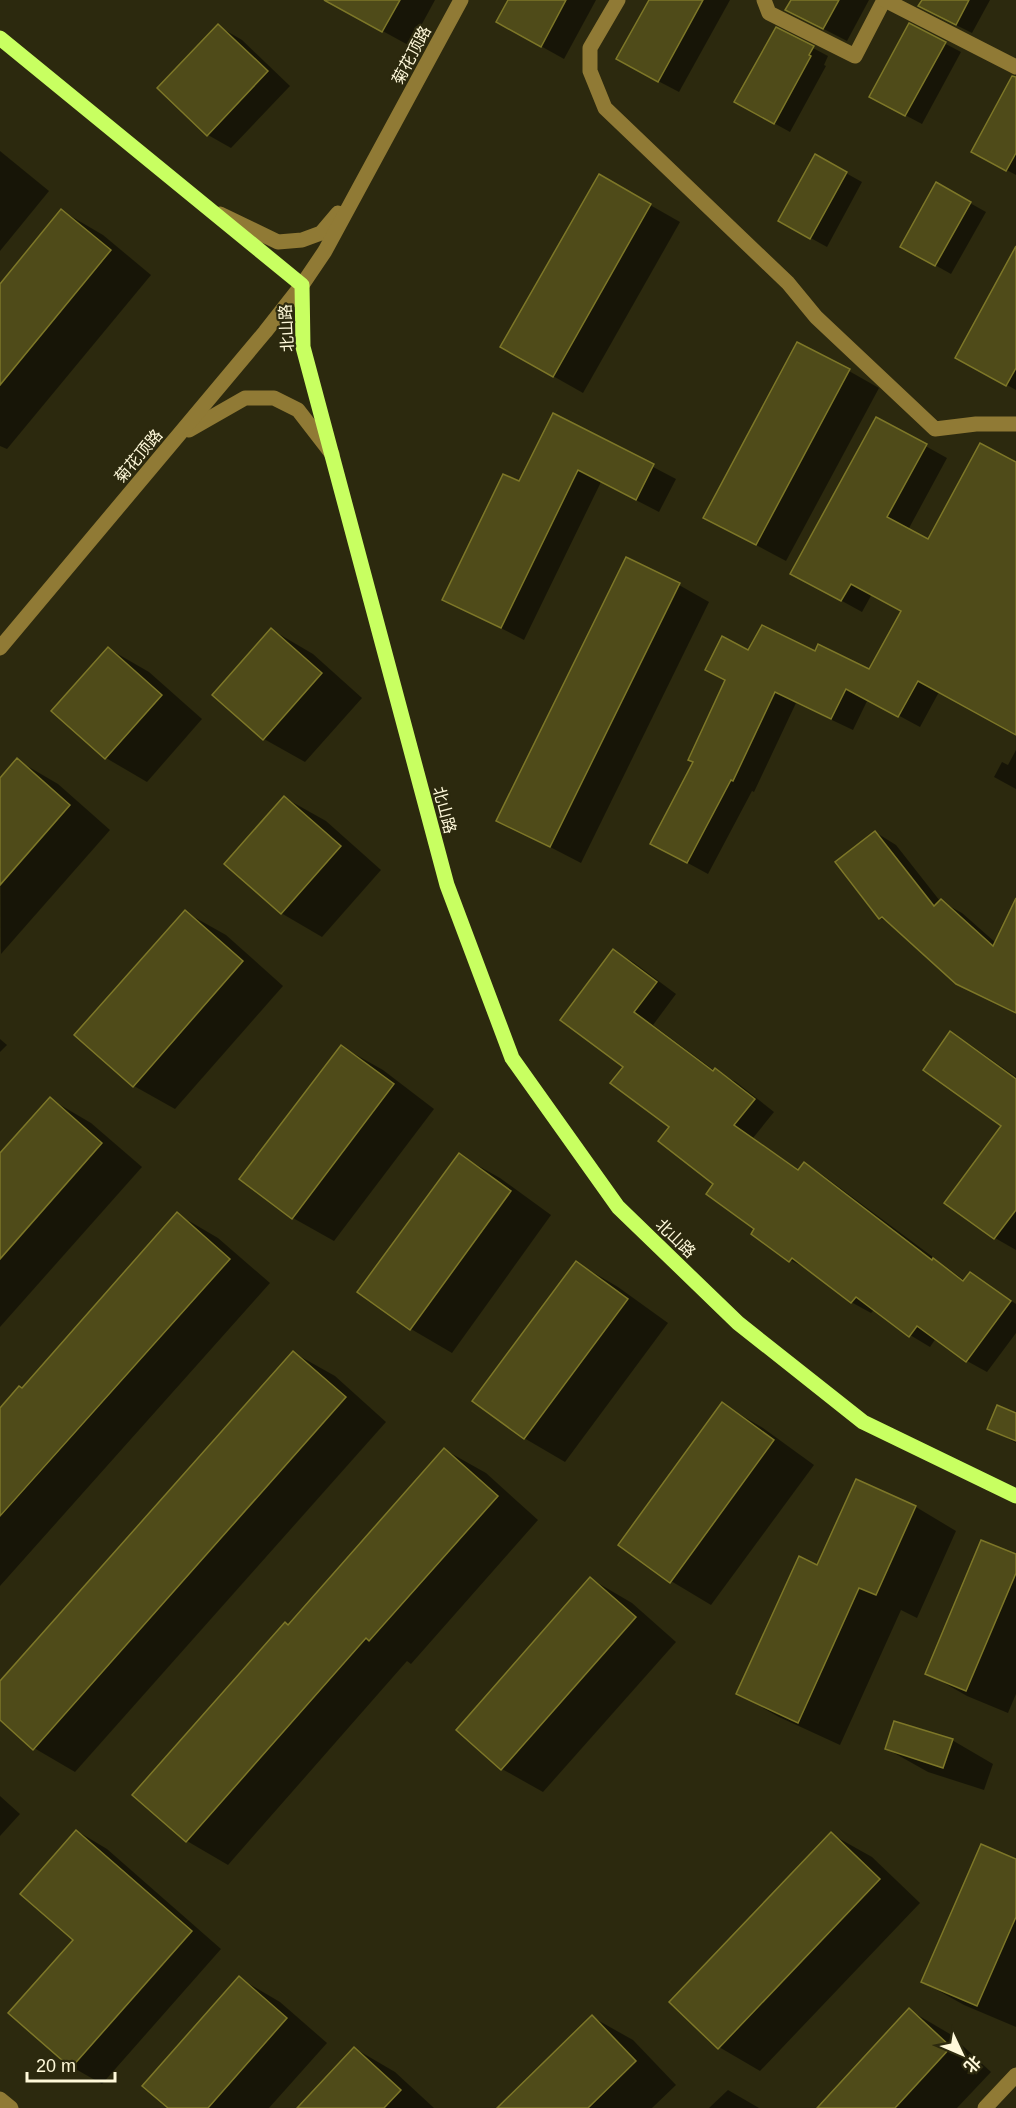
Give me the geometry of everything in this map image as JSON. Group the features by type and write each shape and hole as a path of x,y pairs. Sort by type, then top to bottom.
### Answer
{"main road":[{"name":"北山路","path":"0,38 302,285 303,347 447,885 512,1058 618,1208 738,1323 863,1422 1016,1496"}],"street":[{"name":"菊花顶路","path":"0,648 265,333 302,285 325,251 461,0"},
{"path":"618,0 590,48 590,71 604,108 788,283 816,317 935,429 976,424 1016,424"},
{"path":"764,0 769,13 855,56 884,0 1016,67"},
{"path":"208,208 278,242 302,240 321,233 358,190"},
{"path":"178,436 245,398 274,398 298,410 332,454"},
{"path":"985,2108 1016,2075"},
{"path":"0,2099 11,2108"}],"building":[{"path":"324,0 400,0 382,32"},
{"path":"508,0 566,0 541,47 496,22"},
{"path":"649,0 703,0 658,82 616,59"},
{"path":"791,0 839,0 823,29 785,10"},
{"path":"922,0 969,0 956,25 918,6"},
{"path":"909,23 946,42 905,116 869,97"},
{"path":"218,24 268,71 207,136 157,88"},
{"path":"776,27 814,46 809,55 811,56 774,124 734,102"},
{"path":"1012,76 1016,77 1016,153 1006,171 971,152"},
{"path":"815,154 847,172 810,239 778,221"},
{"path":"599,174 651,204 553,377 500,347"},
{"path":"936,182 971,202 935,266 900,247"},
{"path":"61,209 111,250 0,385 0,284"},
{"path":"1016,246 1016,368 1006,386 955,358"},
{"path":"797,342 850,369 756,545 703,518"},
{"path":"553,413 654,464 636,500 578,470 501,628 442,600 503,474 519,481"},
{"path":"876,417 927,444 887,517 928,539 980,443 1016,462 1016,735 918,681 898,717 846,689 831,719 775,692 733,781 731,780 687,863 650,844 693,762 688,760 725,680 705,670 722,636 748,650 762,625 815,651 818,644 869,669 901,611 851,584 841,601 790,574"},
{"path":"626,557 680,583 550,847 496,821"},
{"path":"271,628 322,673 263,740 212,695"},
{"path":"108,647 162,695 105,759 51,711"},
{"path":"17,758 70,805 0,885 0,778"},
{"path":"284,796 341,846 281,914 224,864"},
{"path":"875,831 934,906 941,899 993,946 1016,898 1016,1013 956,984 882,917 879,919 835,862"},
{"path":"185,910 243,961 133,1087 74,1035"},
{"path":"613,949 657,982 634,1012 713,1071 715,1068 755,1099 734,1125 798,1170 804,1162 963,1281 970,1272 1011,1301 966,1362 917,1326 909,1337 856,1297 851,1303 792,1258 789,1262 751,1234 754,1229 706,1194 713,1184 658,1141 669,1127 610,1083 623,1067 560,1020"},
{"path":"950,1031 1016,1079 1016,1210 994,1239 944,1203 1001,1126 923,1070"},
{"path":"341,1045 394,1084 292,1219 239,1179"},
{"path":"50,1097 102,1143 0,1259 0,1153"},
{"path":"459,1153 511,1191 410,1330 357,1292"},
{"path":"177,1212 230,1259 0,1516 0,1408 19,1386 22,1388"},
{"path":"576,1261 628,1299 524,1439 472,1401"},
{"path":"293,1351 346,1397 33,1750 0,1720 0,1681"},
{"path":"722,1402 774,1440 670,1583 618,1545"},
{"path":"997,1405 1016,1413 1016,1441 987,1429"},
{"path":"444,1448 498,1496 369,1641 366,1638 186,1842 132,1795 285,1622 288,1625"},
{"path":"856,1479 916,1506 876,1595 859,1588 798,1723 736,1694 799,1556 817,1565"},
{"path":"981,1540 1016,1554 1016,1573 966,1691 925,1674"},
{"path":"590,1577 636,1617 501,1770 456,1730"},
{"path":"894,1721 953,1739 943,1768 885,1749"},
{"path":"76,1830 192,1931 71,2068 8,2013 73,1940 20,1894"},
{"path":"831,1832 880,1879 718,2049 669,2002"},
{"path":"981,1844 1016,1859 1016,1917 977,2006 921,1982"},
{"path":"239,1976 287,2018 208,2108 168,2108 142,2086"},
{"path":"909,2008 951,2047 895,2108 817,2108"},
{"path":"592,2015 636,2061 588,2108 497,2108"},
{"path":"354,2047 401,2090 384,2108 297,2108"}]}
